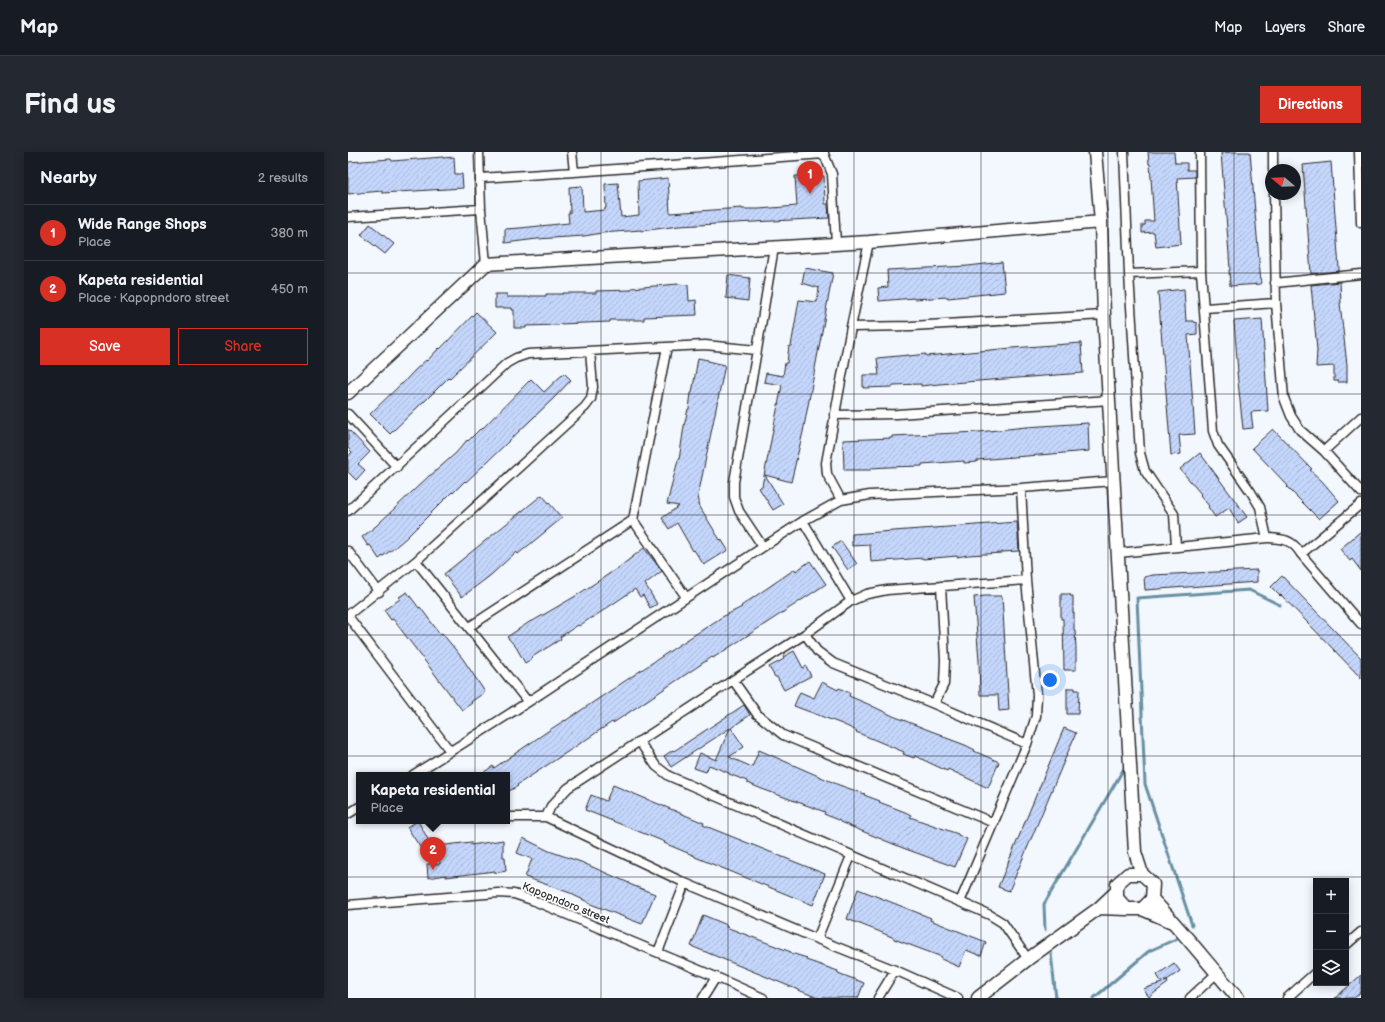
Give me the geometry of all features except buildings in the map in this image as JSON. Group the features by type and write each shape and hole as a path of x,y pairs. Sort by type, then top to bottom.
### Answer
{"street":[{"path":"479,152 481,209 486,264"},
{"path":"572,152 574,172"},
{"path":"1095,152 1101,222 1104,315 1135,852 1142,874 1152,884 1152,899 1175,923 1216,974 1238,998"},
{"path":"1124,152 1129,274 1140,453 1145,471 1174,514 1176,546"},
{"path":"1200,152 1201,271 1213,431 1218,445 1260,507 1267,538"},
{"path":"1273,152 1274,164"},
{"path":"1359,152 1361,223"},
{"path":"480,178 824,153 832,174 836,244"},
{"path":"1274,200 1276,303 1284,398 1291,416 1300,430 1324,451 1361,492"},
{"path":"348,217 481,209"},
{"path":"348,393 486,264 870,242 1101,222"},
{"path":"841,500 827,474 826,463 851,327 870,242"},
{"path":"763,547 739,511 734,497 734,482 774,247"},
{"path":"1129,274 1201,271"},
{"path":"1276,283 1361,274"},
{"path":"1204,308 1276,303"},
{"path":"851,327 911,326 1104,315"},
{"path":"348,511 507,363 516,358 528,354 705,345 757,350"},
{"path":"667,347 633,520 686,597"},
{"path":"450,751 348,616 416,561 585,407 591,399 593,387 590,350"},
{"path":"834,415 897,414 1110,400"},
{"path":"348,414 396,467"},
{"path":"1324,451 1361,417"},
{"path":"421,772 450,751 528,702 803,521 841,500 870,495 1021,488 1114,481"},
{"path":"960,902 1027,744 1036,716 1037,695 1026,580 1021,488"},
{"path":"1301,554 1361,504"},
{"path":"469,627 633,520"},
{"path":"803,521 851,601"},
{"path":"1118,553 1267,538 1284,539 1297,547 1301,554 1361,624"},
{"path":"348,551 379,592"},
{"path":"416,561 528,702"},
{"path":"546,817 551,806 568,788 732,680 805,634 851,601 867,594 887,590 1026,580"},
{"path":"934,704 944,684 945,660 941,586"},
{"path":"805,634 817,651 833,663 1027,744"},
{"path":"732,680 757,714 782,735 994,823"},
{"path":"639,741 656,766 669,776 990,915 1003,923 1028,960"},
{"path":"510,817 546,817 685,883 817,939 895,970 958,998"},
{"path":"1127,909 1117,898 1117,884 1128,874 1135,852"},
{"path":"817,939 851,856"},
{"path":"1128,874 1142,874"},
{"path":"658,952 685,883"},
{"path":"978,998 1099,908 1117,891"},
{"name":"Kapopndoro street","path":"348,905 498,893 514,894 658,952 763,998"},
{"path":"1142,909 1152,899"},
{"path":"1099,908 1142,909 1175,923"},
{"path":"1349,942 1361,932"},
{"path":"878,998 895,970"},
{"path":"1190,998 1216,974"},
{"path":"1287,998 1313,975"},
{"path":"703,998 716,977"}],"waterway":[{"path":"1192,925 1145,784 1137,598 1249,590 1280,605"},
{"path":"1045,930 1044,904 1126,765"},
{"path":"1094,998 1149,951 1176,939"},
{"path":"1051,954 1056,998"}],"place":[{"name":"Wide Range Shops","path":"810,194"},
{"name":"Kapeta residential","path":"433,870"}]}
